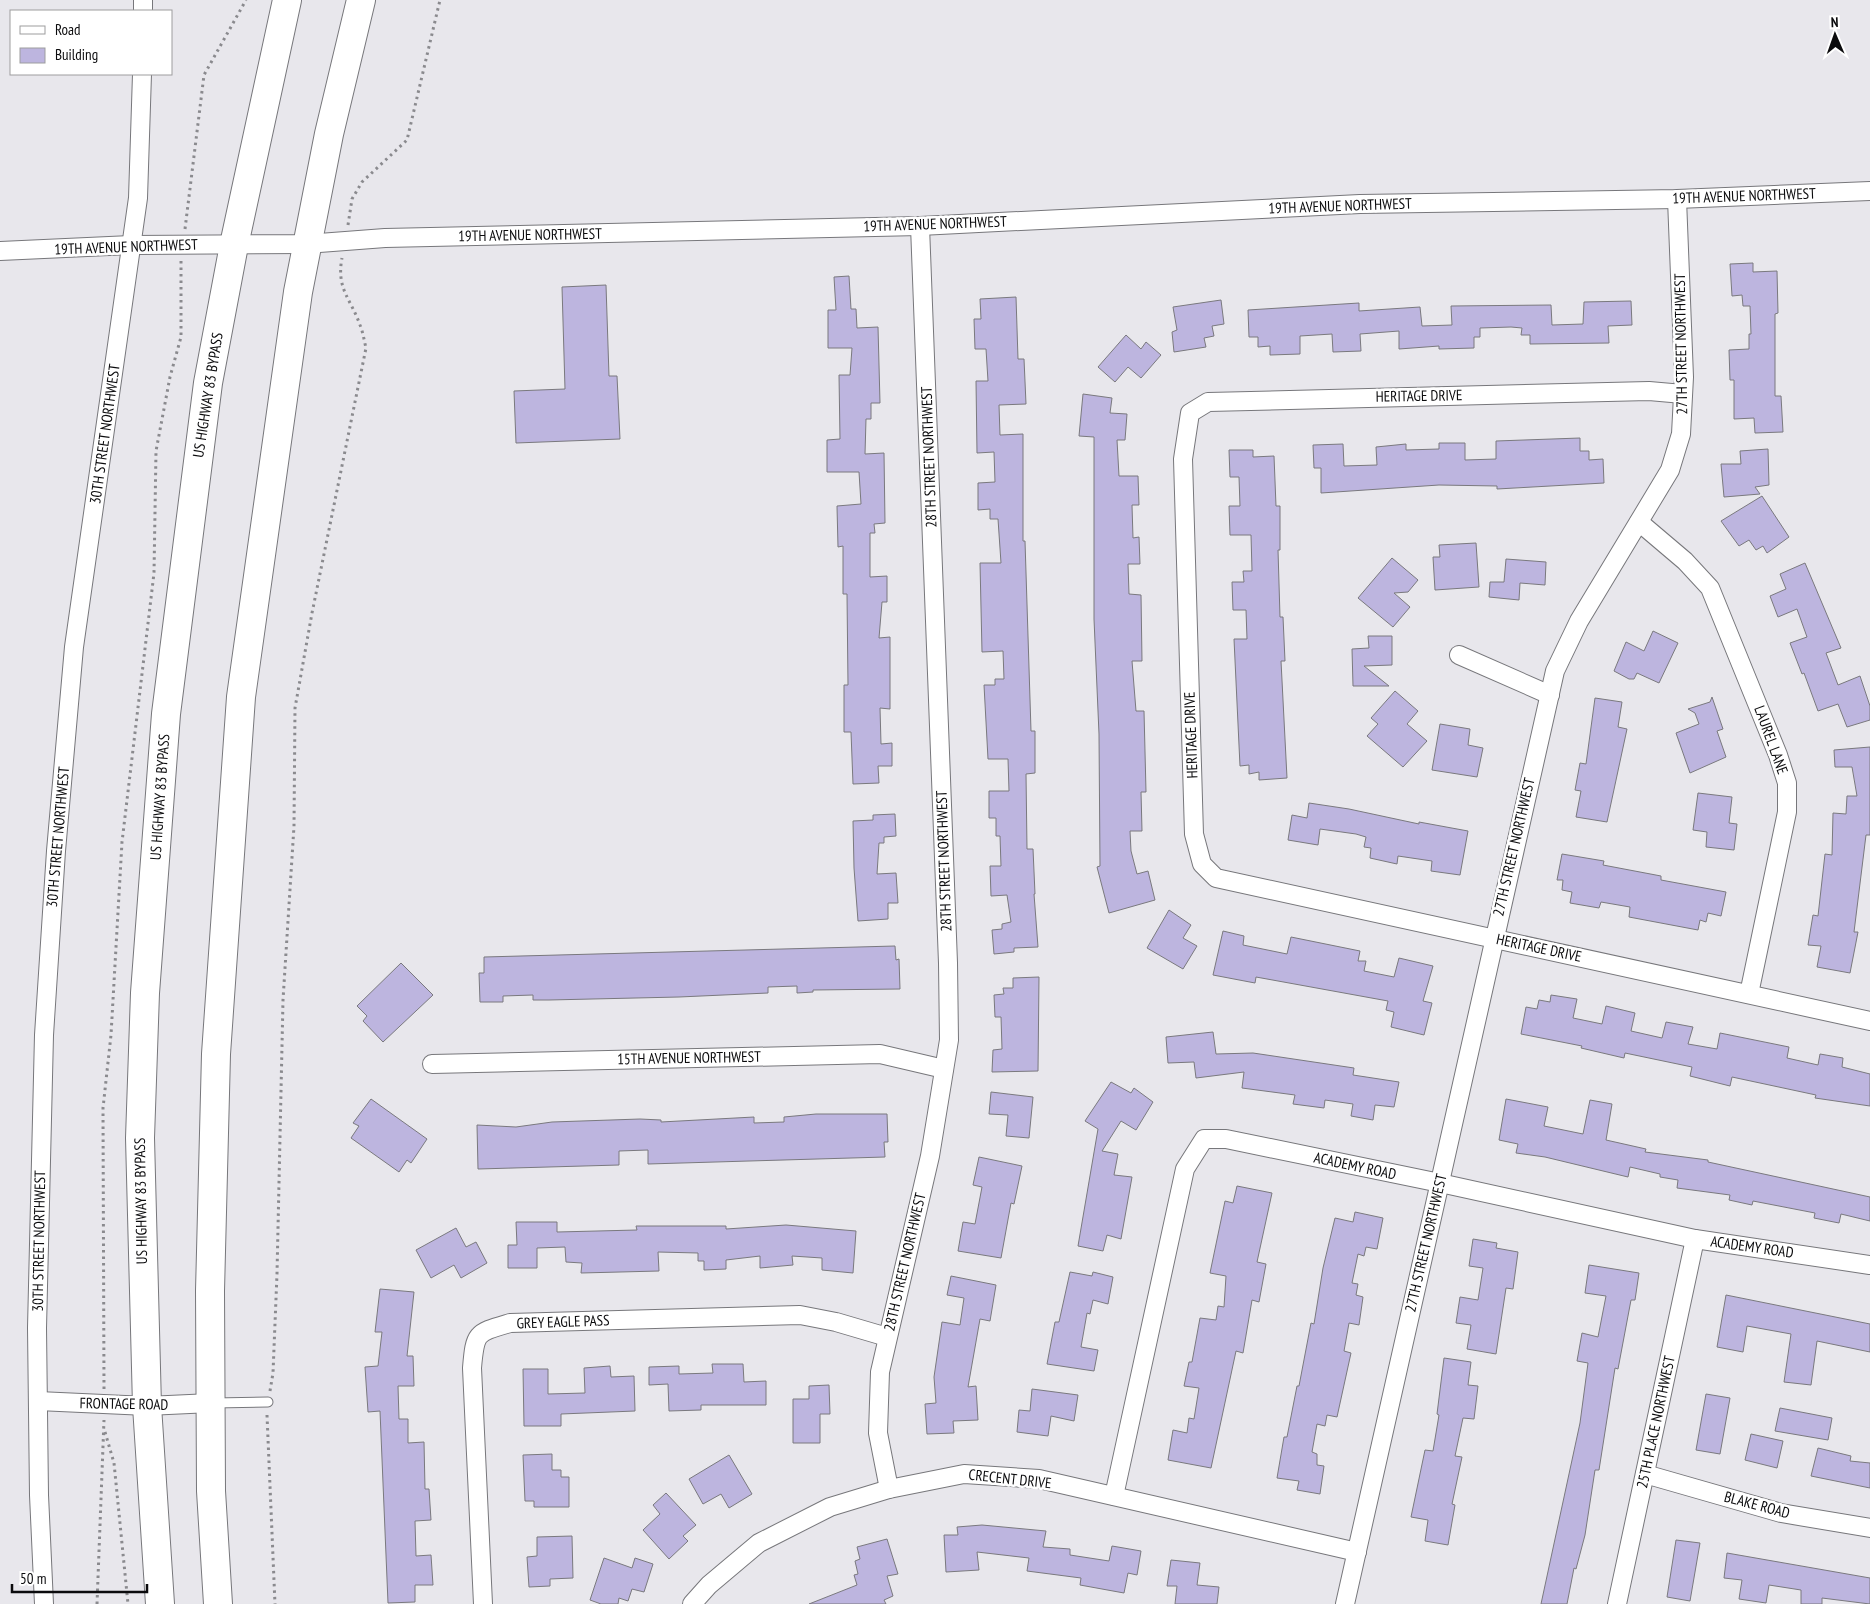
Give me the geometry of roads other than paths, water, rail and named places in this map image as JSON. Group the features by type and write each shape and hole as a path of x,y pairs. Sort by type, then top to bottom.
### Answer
{"highway":[{"name":"US HIGHWAY 83 BYPASS","path":"160,1604 147,1406 140,1138 150,933 166,714 208,383 234,245 287,0"},
{"path":"218,1604 211,1491 210,1291 216,1054 241,697 274,450 306,244 329,134 361,0"}],"street":[{"name":"30TH STREET NORTHWEST","path":"44,1604 39,1495 38,1401 41,1116 56,851 74,647 138,198 142,75"},
{"name":"19TH AVENUE NORTHWEST","path":"0,252 131,245 306,244 385,238 920,226 1360,204 1677,199 1870,191"},
{"name":"27TH STREET NORTHWEST","path":"1345,1604 1555,671 1579,621 1670,470 1681,434 1683,394 1677,199"},
{"name":"28TH STREET NORTHWEST","path":"889,1489 878,1433 880,1372 930,1156 949,1040 948,963 920,226"},
{"name":"HERITAGE DRIVE","path":"1683,394 1649,390 1208,402 1190,413 1183,459 1194,834 1202,864 1216,878 1870,1020"},
{"name":"LAUREL LANE","path":"1639,522 1685,562 1710,588 1778,755 1787,783 1787,812 1749,994"},
{"path":"1459,656 1550,695"},
{"name":"15TH AVENUE NORTHWEST","path":"432,1064 880,1054 944,1069"},
{"name":"ACADEMY ROAD","path":"1114,1496 1185,1169 1204,1139 1226,1139 1440,1183 1695,1239 1870,1265"},
{"name":"25TH PLACE NORTHWEST","path":"1617,1604 1695,1239"},
{"name":"GREY EAGLE PASS","path":"482,1604 472,1368 474,1343 483,1331 510,1323 800,1316 836,1322 888,1337"},
{"name":"FRONTAGE ROAD","path":"38,1401 147,1406 211,1403"},
{"name":"CRECENT DRIVE","path":"692,1604 709,1585 759,1542 830,1507 889,1489 964,1474 1040,1479 1357,1552"},
{"name":"BLAKE ROAD","path":"1645,1474 1781,1513 1870,1528"}],"lane":[{"path":"211,1403 268,1402"}]}
